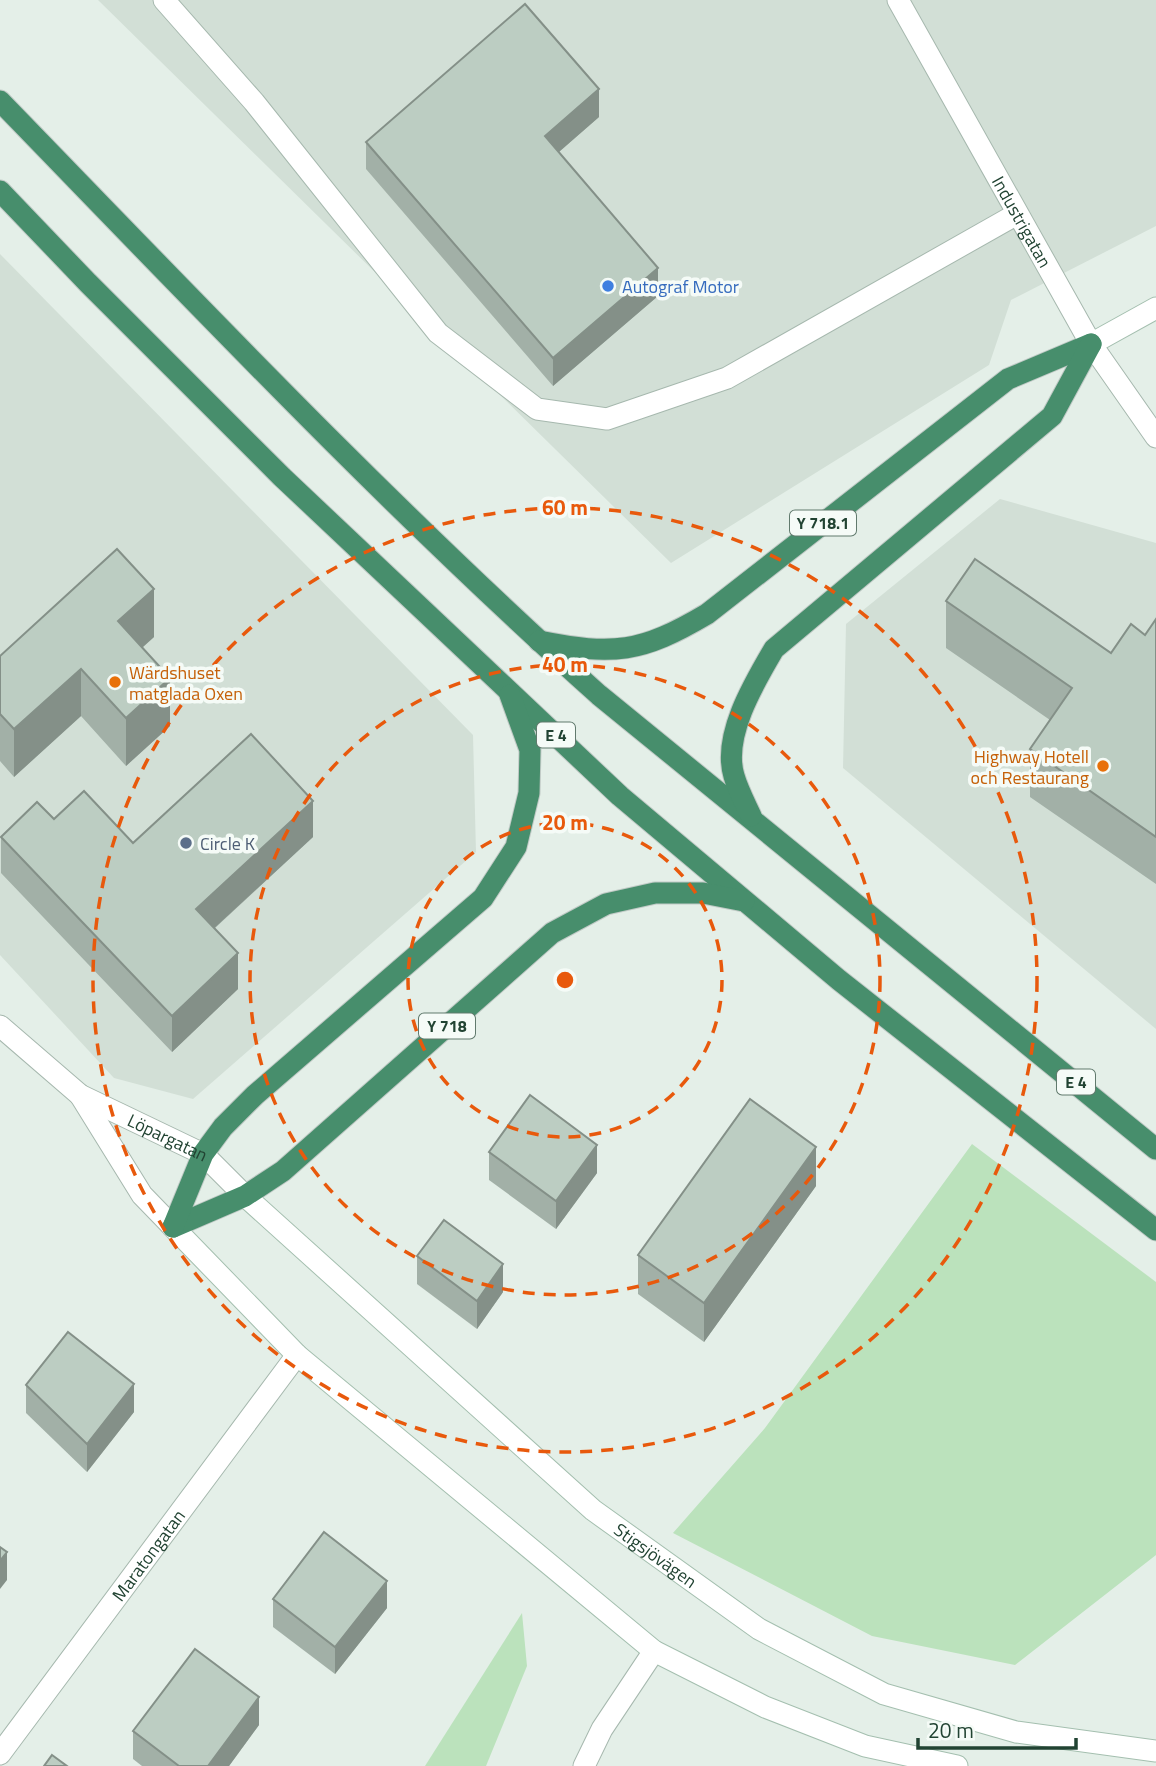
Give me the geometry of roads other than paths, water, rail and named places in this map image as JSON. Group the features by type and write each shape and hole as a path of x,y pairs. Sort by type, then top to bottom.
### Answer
{"highway":[{"name":"E 4","path":"0,101 306,418 421,531 539,641 599,695 1156,1149"},
{"name":"E 4","path":"0,191 88,284 282,477 620,796 839,980 1156,1230"},
{"name":"Y 718.1","path":"539,641 591,651 635,648 668,637 706,614 1008,379 1091,344"},
{"path":"751,818 733,774 733,744 746,696 774,649 1052,416 1091,344"},
{"path":"173,1227 203,1154 223,1127 255,1095 483,898 516,847 529,793 530,750 508,690"},
{"name":"Y 718","path":"173,1227 245,1196 283,1171 552,933 606,904 655,893 704,893 745,901"}],"main road":[{"path":"164,0 254,102 438,333 537,409 607,419 727,378 1017,215"},
{"name":"Industrigatan","path":"905,2 1017,215 1091,344 1156,437"},
{"name":"Y 718.1","path":"1091,344 1156,308"},
{"name":"Löpargatan","path":"0,1026 80,1095 203,1154 245,1196"},
{"name":"Löpargatan","path":"80,1095 142,1195 173,1227"},
{"name":"Stigsjövägen","path":"245,1196 593,1510 759,1629 884,1694 1016,1732 1156,1751"},
{"path":"173,1227 298,1355 654,1651 765,1707 865,1746 957,1766"},
{"name":"Maratongatan","path":"0,1754 298,1355"},
{"path":"584,1766 601,1729 654,1651"}],"place":[{"name":"Autograf Motor","path":"608,286"},
{"name":"Wärdshuset matglada Oxen","path":"115,682"},
{"name":"Highway Hotell och Restaurang","path":"1103,766"},
{"name":"Circle K","path":"186,843"}]}
